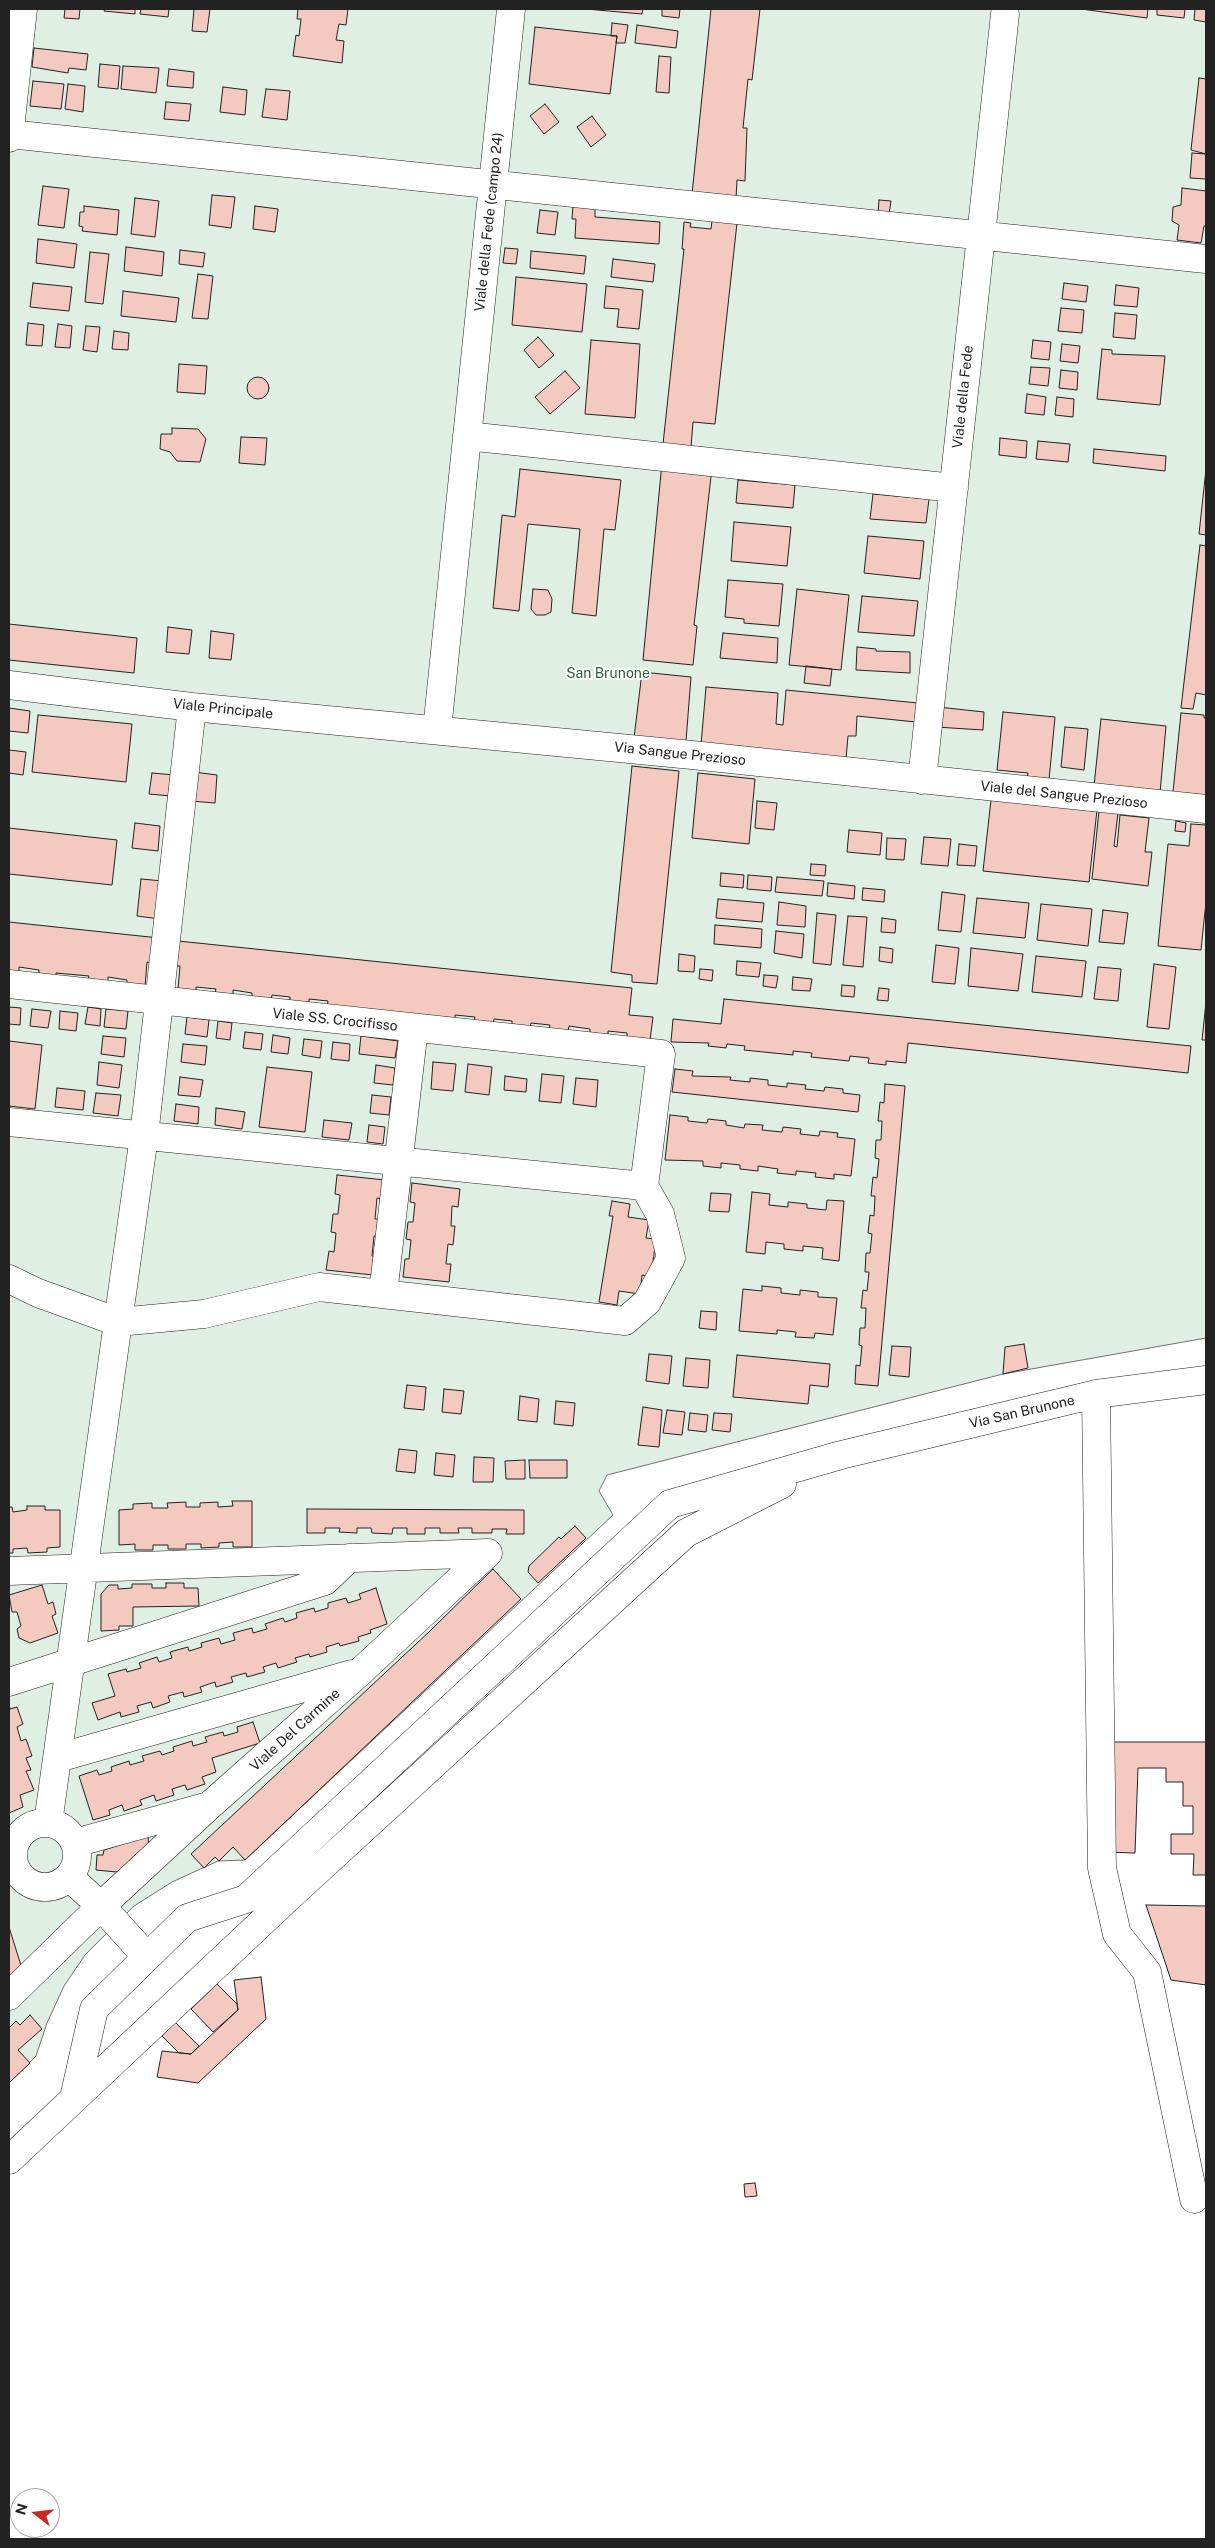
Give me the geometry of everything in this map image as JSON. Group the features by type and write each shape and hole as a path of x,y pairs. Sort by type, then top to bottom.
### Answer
{"street":[{"path":"24,9 9,135 492,183 1206,259"},
{"name":"Viale della Fede (campo 24)","path":"437,730 511,9"},
{"name":"Viale della Fede","path":"922,780 1005,14"},
{"path":"467,436 954,488"},
{"name":"Viale Principale","path":"9,685 192,707 437,730"},
{"path":"48,1823 144,1136 192,707"},
{"name":"Via Sangue Prezioso","path":"437,730 922,780"},
{"name":"Viale del Sangue Prezioso","path":"922,780 1206,809"},
{"name":"Viale SS. Crocifisso","path":"9,984 661,1054 644,1186"},
{"path":"382,1294 400,1162 414,1028"},
{"path":"9,1122 644,1186 660,1214 671,1258 647,1302 626,1321 319,1287 204,1314 118,1322 38,1294 9,1279"},
{"name":"Via San Brunone","path":"841,1455 1096,1394 1206,1380"},
{"path":"1096,1394 1102,1868 1118,1934 1147,1972 1194,2199"},
{"path":"74,2098 94,2009 187,1918 246,1899 670,1504 841,1455"},
{"path":"9,2160 291,1894 686,1533 841,1455"},
{"name":"Viale Del Carmine","path":"9,1996 101,1906 209,1806 360,1672 488,1553 349,1558"},
{"path":"9,1571 349,1558"},
{"path":"9,1682 325,1581 349,1558"},
{"path":"58,1758 360,1672"},
{"path":"75,1842 209,1806"},
{"path":"48,1823 64,1829 75,1842 77,1861 69,1878 61,1884 41,1888 32,1885 13,1873 12,1839 29,1827 48,1823"},
{"path":"69,1878 101,1906 147,1957"}],"green space":[{"name":"San Brunone","path":"9,9 1206,9 1206,1338 1003,1374 607,1475 599,1491 613,1515 245,1860 218,1861 172,1882 134,1906 85,1955 64,1986 47,2023 36,2056 9,2083"}],"building":[{"path":"65,9 80,9 79,19 64,18"},
{"path":"105,9 135,9 135,14 104,11"},
{"path":"141,9 169,9 168,17 140,14"},
{"path":"194,9 210,9 207,32 192,31"},
{"path":"298,9 348,9 346,25 339,24 336,40 344,41 342,63 293,56 296,35 299,36 301,19 297,19"},
{"path":"586,9 643,9 642,14"},
{"path":"662,9 680,9 679,18 662,16"},
{"path":"711,9 760,9 752,80 748,79 743,128 747,128 745,181 737,180 736,199 692,194"},
{"path":"1081,9 1148,9 1147,18"},
{"path":"1157,9 1185,9 1184,18 1157,15"},
{"path":"1195,9 1206,9 1206,22 1194,20"},
{"path":"612,23 628,25 625,43 616,43 617,36 611,36"},
{"path":"637,25 678,31 676,48 635,43"},
{"path":"535,27 617,36 610,94 529,84"},
{"path":"34,48 88,54 86,70 69,68 68,73 32,67"},
{"path":"659,56 671,57 669,93 656,92"},
{"path":"100,64 120,66 118,89 98,87"},
{"path":"123,66 159,68 156,93 121,89"},
{"path":"169,69 194,72 193,88 167,86"},
{"path":"1199,78 1206,79 1206,154 1191,150"},
{"path":"33,81 64,84 61,109 30,106"},
{"path":"68,84 85,86 83,112 65,109"},
{"path":"223,87 247,90 245,115 220,112"},
{"path":"266,89 290,91 287,120 262,117"},
{"path":"166,102 191,104 189,121 164,119"},
{"path":"545,104 559,122 544,134 530,116"},
{"path":"592,116 606,135 591,147 577,127"},
{"path":"1192,153 1206,154 1206,179 1190,178"},
{"path":"43,186 69,189 64,228 38,225"},
{"path":"1182,188 1206,191 1206,226 1204,226 1201,243 1177,240 1179,225 1172,221 1173,207 1181,205"},
{"path":"212,195 235,197 231,228 209,225"},
{"path":"135,198 159,201 155,237 131,234"},
{"path":"879,200 891,201 889,214 878,214"},
{"path":"84,206 119,210 117,235 82,231 83,227 79,226 80,212 84,212"},
{"path":"255,206 278,209 275,232 253,229"},
{"path":"573,206 595,207 595,217 660,222 659,244 575,238 576,219 572,219"},
{"path":"540,210 558,212 555,235 537,233"},
{"path":"712,221 737,223 715,424 693,422 691,447 663,444 684,249 682,249 684,222 691,223 690,227 711,229"},
{"path":"38,239 77,244 74,268 36,263"},
{"path":"126,247 164,252 162,276 124,271"},
{"path":"505,248 518,249 516,264 503,263"},
{"path":"180,250 205,253 203,267 179,264"},
{"path":"531,251 586,256 584,274 530,268"},
{"path":"90,252 109,254 103,304 85,302"},
{"path":"613,259 655,264 653,282 611,277"},
{"path":"198,274 213,276 208,319 192,318"},
{"path":"516,277 587,284 582,332 512,325"},
{"path":"33,283 72,287 69,311 30,307"},
{"path":"1064,283 1088,286 1086,302 1062,299"},
{"path":"1116,285 1139,288 1137,307 1114,305"},
{"path":"606,286 643,290 639,329 617,327 619,309 604,308"},
{"path":"123,291 179,298 176,322 121,316"},
{"path":"1061,308 1084,310 1082,333 1058,331"},
{"path":"1115,313 1137,315 1135,339 1113,337"},
{"path":"28,323 44,325 42,346 26,345"},
{"path":"58,324 72,326 70,348 55,347"},
{"path":"86,326 100,327 97,352 83,350"},
{"path":"114,331 129,333 128,350 112,349"},
{"path":"538,337 554,355 539,368 524,350"},
{"path":"591,340 640,344 635,418 585,414"},
{"path":"1033,340 1051,342 1049,360 1031,358"},
{"path":"1062,344 1080,346 1078,363 1060,361"},
{"path":"1102,349 1112,350 1112,354 1165,356 1160,405 1097,399"},
{"path":"179,364 207,366 205,394 177,392"},
{"path":"1031,367 1050,368 1048,386 1029,384"},
{"path":"1061,370 1078,372 1077,390 1059,388"},
{"path":"565,371 580,388 550,414 535,397"},
{"path":"258,377 266,380 269,388 266,396 258,399 250,396 247,388 250,380"},
{"path":"1027,394 1046,397 1044,415 1025,413"},
{"path":"1057,397 1074,399 1073,417 1055,415"},
{"path":"172,428 198,429 206,439 200,462 177,461 170,452 160,449 161,434 172,434"},
{"path":"241,437 267,438 265,465 239,463"},
{"path":"1000,438 1027,441 1026,458 999,455"},
{"path":"1038,441 1070,444 1068,462 1036,459"},
{"path":"1094,449 1166,456 1165,471 1093,463"},
{"path":"662,463 712,468 694,625 697,626 693,665 643,660"},
{"path":"520,469 621,480 615,530 604,529 596,616 572,613 580,529 528,524 519,611 493,608 502,515 515,517"},
{"path":"1206,469 1206,535 1199,534"},
{"path":"738,480 795,485 793,508 736,503"},
{"path":"873,494 929,499 926,523 870,519"},
{"path":"734,522 791,527 787,566 731,561"},
{"path":"868,536 924,541 920,579 864,573"},
{"path":"1200,545 1206,546 1206,695 1196,693 1193,709 1181,708"},
{"path":"728,580 783,584 779,626 744,623 744,619 725,617"},
{"path":"533,589 548,590 552,599 551,612 545,615 536,615 531,609"},
{"path":"797,589 849,595 841,670 789,665"},
{"path":"862,596 918,601 914,636 858,632"},
{"path":"9,624 137,638 134,673 9,660"},
{"path":"168,627 192,630 189,654 166,652"},
{"path":"211,631 234,634 231,660 209,658"},
{"path":"723,633 778,638 777,663 720,658"},
{"path":"857,647 876,649 876,651 910,652 910,673 856,670"},
{"path":"806,666 832,669 830,686 804,683"},
{"path":"642,672 691,677 686,741 634,738"},
{"path":"706,687 778,693 776,724 783,725 786,690 918,703 916,722 857,716 856,736 848,736 846,759 701,745"},
{"path":"938,707 984,712 983,730 936,727"},
{"path":"9,708 30,711 28,733 9,731"},
{"path":"1003,712 1055,717 1049,780 1027,778 1028,773 997,770"},
{"path":"1181,713 1204,715 1204,718 1206,718 1206,798 1173,792"},
{"path":"38,715 132,724 126,782 32,772"},
{"path":"1101,719 1166,726 1160,793 1094,786"},
{"path":"1065,727 1088,729 1084,770 1061,767"},
{"path":"9,750 26,752 23,775 9,773"},
{"path":"632,766 679,771 657,984 632,982 632,975 611,972"},
{"path":"194,772 217,775 215,803 191,801"},
{"path":"152,773 174,775 171,796 149,794"},
{"path":"698,773 755,779 749,844 692,838"},
{"path":"991,800 1097,810 1089,882 983,871"},
{"path":"757,801 777,803 774,830 755,828"},
{"path":"1099,811 1118,813 1114,846 1117,847 1120,815 1149,818 1145,852 1152,852 1148,886 1092,879"},
{"path":"1176,821 1186,823 1185,832 1175,831"},
{"path":"135,823 160,826 158,851 132,848"},
{"path":"1191,824 1206,825 1206,902 1201,950 1158,946 1168,844 1189,846"},
{"path":"9,828 117,840 112,885 9,874"},
{"path":"849,830 882,833 880,855 847,852"},
{"path":"924,837 951,839 948,866 921,864"},
{"path":"887,838 906,839 904,860 886,859"},
{"path":"959,844 977,846 975,866 957,865"},
{"path":"811,864 826,865 825,876 810,875"},
{"path":"721,873 744,875 743,888 720,886"},
{"path":"748,875 772,877 771,891 747,889"},
{"path":"777,877 824,881 822,896 775,892"},
{"path":"141,879 163,881 160,919 137,916"},
{"path":"828,883 855,886 854,899 827,896"},
{"path":"863,888 885,890 884,902 862,900"},
{"path":"942,892 965,895 961,932 938,930"},
{"path":"977,898 1029,903 1025,938 973,933"},
{"path":"718,899 764,903 762,922 716,918"},
{"path":"779,902 806,906 805,927 777,925"},
{"path":"1041,904 1092,909 1088,946 1037,940"},
{"path":"1103,910 1128,913 1124,944 1099,942"},
{"path":"817,913 836,915 831,965 813,963"},
{"path":"848,916 867,917 863,967 843,965"},
{"path":"882,918 896,920 895,933 881,932"},
{"path":"9,922 159,938 156,963 147,962 145,987 127,985 127,980 108,977 108,982 88,980 89,976 56,973 56,976 39,974 39,970 19,967 19,972 9,971"},
{"path":"715,925 762,929 761,948 714,944"},
{"path":"776,931 804,934 802,958 774,953"},
{"path":"178,941 632,988 629,1015 653,1017 650,1040 627,1038 627,1033 608,1031 608,1036 590,1033 590,1029 569,1026 568,1031 549,1029 550,1025 531,1023 530,1028 512,1026 512,1021 494,1019 493,1024 474,1021 475,1017 455,1015 455,1021 327,1008 328,1001 309,999 309,1004 290,1002 290,997 272,995 271,1000 252,997 252,993 233,990 233,995 215,993 216,989 196,987 196,991 178,989 180,966 175,966"},
{"path":"936,945 959,948 955,984 932,982"},
{"path":"880,947 893,949 892,963 879,961"},
{"path":"971,948 1023,954 1018,991 968,986"},
{"path":"679,954 695,956 694,972 678,971"},
{"path":"1036,956 1086,961 1082,997 1032,992"},
{"path":"737,961 761,963 759,977 736,975"},
{"path":"1154,964 1176,967 1169,1029 1147,1027"},
{"path":"1098,967 1121,969 1118,1001 1094,999"},
{"path":"700,969 713,970 712,981 699,979"},
{"path":"764,975 778,976 776,988 763,986"},
{"path":"793,977 812,979 810,991 792,990"},
{"path":"842,985 855,986 854,997 841,996"},
{"path":"879,988 889,989 888,1001 877,1000"},
{"path":"724,999 1191,1046 1188,1073 908,1043 906,1063 886,1061 886,1065 868,1063 869,1058 850,1056 849,1061 811,1057 812,1053 793,1051 793,1055 744,1050 745,1046 727,1044 726,1048 708,1046 709,1043 671,1042 673,1019 721,1024"},
{"path":"1206,1002 1206,1040 1202,1040"},
{"path":"9,1007 21,1008 20,1025 9,1024"},
{"path":"88,1007 101,1009 100,1026 85,1024"},
{"path":"32,1009 51,1011 48,1028 30,1026"},
{"path":"106,1009 128,1011 126,1029 104,1027"},
{"path":"60,1011 78,1013 76,1031 59,1029"},
{"path":"187,1017 209,1020 207,1037 185,1034"},
{"path":"218,1021 232,1023 230,1040 216,1038"},
{"path":"245,1032 263,1034 261,1050 243,1048"},
{"path":"273,1035 290,1038 288,1054 271,1052"},
{"path":"103,1036 126,1038 124,1057 101,1054"},
{"path":"361,1036 398,1041 395,1058 359,1054"},
{"path":"304,1039 322,1041 320,1058 302,1055"},
{"path":"9,1041 42,1045 35,1109 9,1106"},
{"path":"333,1042 350,1044 349,1061 331,1059"},
{"path":"183,1044 207,1046 205,1065 181,1062"},
{"path":"99,1062 122,1065 119,1088 97,1085"},
{"path":"433,1062 456,1064 453,1091 431,1089"},
{"path":"468,1064 492,1067 489,1095 465,1092"},
{"path":"376,1065 395,1068 393,1085 374,1083"},
{"path":"267,1067 312,1072 305,1132 259,1127"},
{"path":"675,1069 693,1071 692,1076 731,1077 730,1080 750,1082 750,1078 768,1080 768,1085 787,1087 787,1083 806,1085 805,1089 824,1091 825,1087 843,1089 843,1093 860,1095 858,1112 672,1092"},
{"path":"542,1074 564,1076 561,1103 539,1101"},
{"path":"505,1076 527,1079 526,1092 504,1090"},
{"path":"180,1077 203,1080 200,1097 178,1095"},
{"path":"576,1078 598,1080 596,1107 573,1104"},
{"path":"885,1084 905,1086 878,1386 855,1384 856,1365 860,1366 862,1346 859,1345 860,1328 865,1328 866,1308 861,1308 863,1290 867,1291 869,1272 865,1272 866,1253 870,1253 872,1234 868,1233 870,1215 874,1216 875,1196 871,1196 873,1177 877,1178 879,1159 875,1158 876,1140 881,1140 882,1121 878,1121 880,1102 884,1103"},
{"path":"57,1088 85,1091 83,1110 55,1107"},
{"path":"96,1093 121,1095 118,1116 93,1113"},
{"path":"372,1095 391,1097 389,1115 370,1113"},
{"path":"176,1104 199,1107 198,1124 174,1121"},
{"path":"216,1108 245,1112 242,1129 215,1125"},
{"path":"670,1115 688,1117 688,1121 707,1123 708,1119 726,1121 726,1125 744,1128 745,1124 763,1125 762,1130 782,1132 783,1127 801,1129 800,1134 819,1136 820,1131 838,1133 837,1137 855,1139 851,1176 834,1174 834,1179 815,1177 816,1173 796,1171 796,1175 777,1173 778,1169 758,1166 758,1171 740,1169 740,1165 721,1163 721,1168 703,1166 703,1161 665,1160"},
{"path":"324,1120 352,1123 349,1140 322,1137"},
{"path":"369,1125 385,1127 383,1144 367,1142"},
{"path":"337,1175 385,1180 383,1199 377,1198 375,1219 380,1219 378,1237 374,1236 372,1256 375,1257 373,1275 326,1270 329,1251 334,1252 336,1233 331,1232 333,1214 338,1214 340,1195 335,1194"},
{"path":"412,1183 460,1189 458,1207 452,1206 451,1226 455,1226 453,1245 448,1244 446,1264 451,1264 449,1282 403,1277 405,1259 409,1259 411,1240 406,1239 408,1222 413,1222 415,1203 410,1202"},
{"path":"752,1192 770,1194 769,1205 788,1207 788,1202 807,1204 807,1208 826,1210 827,1200 844,1201 839,1261 822,1259 823,1248 803,1246 803,1251 784,1249 784,1244 766,1242 765,1254 746,1252"},
{"path":"711,1193 731,1194 729,1212 709,1211"},
{"path":"612,1201 630,1204 628,1217 649,1220 646,1238 656,1239 651,1277 642,1275 640,1294 619,1291 617,1305 599,1302 613,1216 609,1216"},
{"path":"762,1286 781,1288 781,1293 800,1295 800,1290 818,1292 818,1297 837,1298 833,1335 815,1333 814,1338 795,1337 796,1332 777,1330 777,1334 739,1331 743,1289 762,1291"},
{"path":"701,1311 717,1312 716,1330 699,1328"},
{"path":"1024,1344 1028,1368 1003,1374 1005,1347"},
{"path":"892,1346 911,1347 909,1377 889,1375"},
{"path":"649,1354 672,1356 669,1384 646,1381"},
{"path":"737,1355 830,1364 828,1387 810,1385 808,1404 733,1397"},
{"path":"686,1358 710,1360 708,1388 683,1386"},
{"path":"407,1385 426,1387 424,1410 404,1408"},
{"path":"444,1389 464,1391 461,1414 442,1412"},
{"path":"520,1396 539,1399 537,1422 518,1420"},
{"path":"556,1401 575,1403 573,1426 554,1424"},
{"path":"643,1407 662,1410 659,1447 638,1445"},
{"path":"667,1410 685,1412 682,1435 663,1433"},
{"path":"690,1413 708,1415 706,1432 688,1430"},
{"path":"714,1413 732,1414 730,1432 712,1430"},
{"path":"399,1449 417,1451 415,1473 396,1471"},
{"path":"436,1453 455,1455 453,1477 434,1475"},
{"path":"474,1457 494,1458 493,1482 473,1482"},
{"path":"525,1460 525,1479 506,1479 505,1461"},
{"path":"529,1460 567,1460 567,1478 530,1478"},
{"path":"232,1501 252,1501 252,1547 233,1547 233,1542 219,1543 219,1547 201,1548 201,1544 186,1544 186,1549 168,1549 168,1545 153,1545 153,1550 135,1550 135,1544 119,1545 119,1510 133,1509 133,1504 152,1503 152,1508 168,1508 167,1503 186,1502 186,1507 200,1507 200,1503 218,1502 218,1507 233,1506"},
{"path":"27,1506 45,1506 45,1510 60,1510 60,1547 47,1548 47,1552 28,1553 27,1548 13,1549 13,1553 9,1553 9,1507 12,1507 13,1512 27,1510"},
{"path":"307,1509 524,1510 524,1534 506,1534 507,1529 492,1529 492,1533 472,1533 472,1528 458,1528 459,1533 440,1533 440,1528 425,1528 425,1534 407,1534 407,1528 393,1528 392,1534 372,1533 371,1528 357,1528 357,1533 339,1532 340,1528 325,1528 325,1533 307,1533"},
{"path":"575,1526 586,1538 538,1583 528,1572 529,1566 559,1537 561,1539"},
{"path":"493,1569 521,1599 245,1860 233,1847 219,1861 215,1857 204,1868 191,1854 430,1631"},
{"path":"166,1583 184,1583 184,1588 198,1588 199,1606 133,1607 133,1626 119,1626 119,1630 101,1631 101,1594 109,1585 118,1585 118,1589 132,1588 132,1584 152,1584 152,1588 166,1588"},
{"path":"42,1585 48,1604 53,1602 56,1614 52,1616 58,1633 30,1643 19,1638 17,1629 21,1626 17,1612 12,1612 9,1595"},
{"path":"376,1588 387,1624 370,1630 371,1633 358,1637 359,1641 340,1646 339,1643 326,1647 327,1652 310,1657 309,1654 295,1658 297,1662 278,1668 276,1663 263,1667 265,1672 247,1677 246,1673 231,1677 233,1682 216,1687 215,1682 200,1687 202,1692 184,1697 183,1692 168,1696 170,1702 153,1708 151,1702 137,1706 139,1712 121,1717 120,1712 98,1720 92,1703 115,1696 108,1674 126,1669 127,1672 141,1668 139,1663 157,1657 159,1662 172,1658 170,1652 188,1647 189,1651 202,1647 201,1643 219,1638 221,1644 235,1640 233,1633 252,1628 253,1633 267,1629 265,1624 283,1618 285,1622 297,1618 296,1613 314,1608 315,1612 328,1608 328,1603 346,1598 348,1603 361,1599 359,1594"},
{"path":"9,1704 10,1709 17,1707 23,1724 17,1727 21,1741 26,1739 32,1756 26,1758 31,1770 26,1771 34,1790 20,1795 23,1807 9,1813"},
{"path":"253,1722 260,1743 212,1758 216,1772 202,1777 205,1784 187,1790 185,1785 172,1789 174,1795 156,1801 154,1795 140,1800 142,1805 124,1811 122,1805 109,1810 110,1815 93,1820 79,1776 97,1770 99,1775 112,1771 111,1767 129,1761 130,1765 144,1761 142,1756 160,1751 162,1755 174,1751 173,1747 192,1741 193,1746 207,1742 205,1737 223,1732 224,1736 238,1732 237,1727"},
{"path":"1104,1742 1206,1742 1206,1875 1193,1875 1194,1854 1171,1854 1171,1834 1193,1834 1193,1806 1183,1806 1183,1782 1166,1782 1166,1768 1138,1768 1135,1853 1103,1852"},
{"path":"148,1836 149,1853 127,1873 96,1870 97,1855 103,1855 104,1850"},
{"path":"1146,1905 1206,1906 1206,1985 1171,1980"},
{"path":"9,1927 23,1972 9,1976"},
{"path":"261,1977 266,2019 198,2083 157,2077 162,2051 191,2054 238,2010 234,1980"},
{"path":"217,1984 237,2004 238,2010 213,2032 191,2009"},
{"path":"30,2015 42,2029 18,2050 30,2063 9,2083 9,2028 16,2021 20,2025"},
{"path":"175,2022 199,2046 191,2054 179,2053 162,2036"},
{"path":"755,2183 757,2196 745,2197 744,2184"}]}
